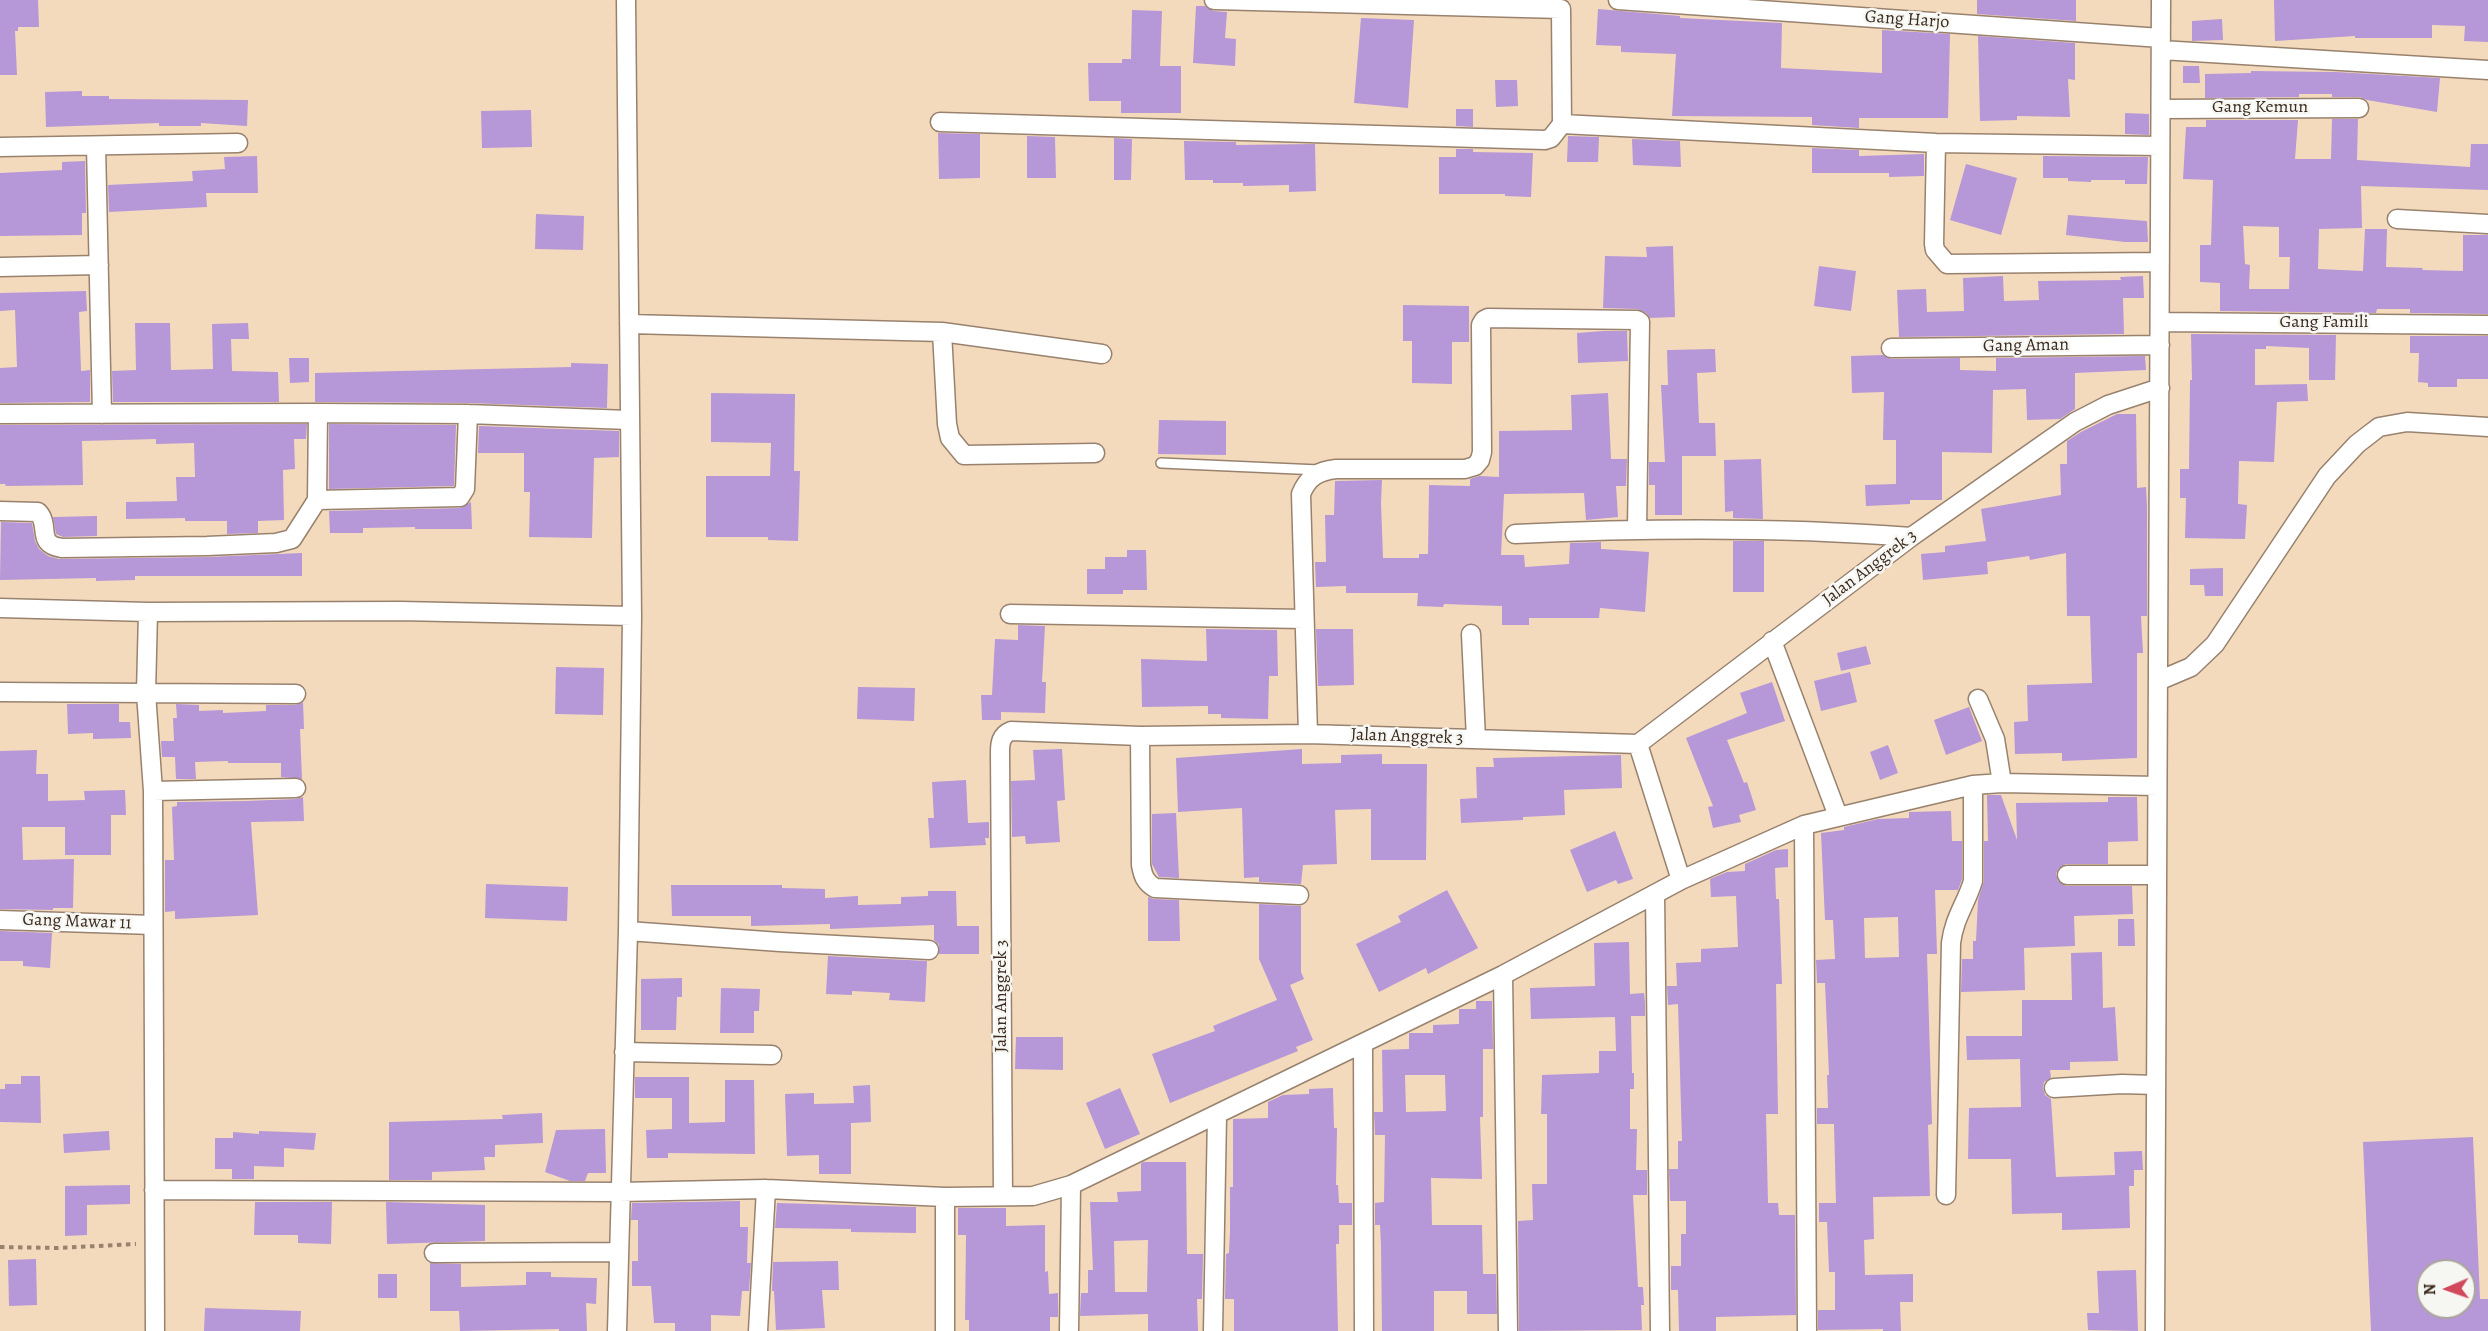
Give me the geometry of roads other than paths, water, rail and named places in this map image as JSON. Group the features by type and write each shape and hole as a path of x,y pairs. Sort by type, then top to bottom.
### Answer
{"street":[{"path":"617,1331 619,1192 628,931 632,616 627,0"},
{"path":"940,122 1536,141 1551,138 1562,124 1566,4 1214,0"},
{"name":"Gang Harjo","path":"1618,0 2488,70"},
{"path":"2155,1331 2161,0"},
{"name":"Gang Kemun","path":"2161,109 2359,108"},
{"path":"1562,124 1936,143 2160,146"},
{"path":"0,147 238,143"},
{"path":"1936,143 1934,243 1935,250 1947,264 2160,262"},
{"path":"96,146 102,414"},
{"path":"2397,219 2488,224"},
{"path":"0,267 99,265"},
{"path":"1308,734 1301,494 1305,483 1322,470 1465,469 1475,466 1482,452 1481,325 1486,319 1637,320 1641,325 1637,529"},
{"name":"Gang Famili","path":"2160,322 2488,325"},
{"path":"629,324 942,332 1102,354"},
{"path":"942,332 947,424 950,438 964,455 1095,453"},
{"name":"Gang Aman","path":"1891,348 2160,345"},
{"name":"Jalan Anggrek 3","path":"1003,1195 1000,744 1006,734 1011,731 1140,736 1308,734 1638,744 1911,537 2088,414 2160,388"},
{"path":"0,511 38,512 43,519 45,537 55,547 207,546 285,542 296,535 317,500 318,413"},
{"path":"0,414 468,414 629,420"},
{"path":"317,500 460,497 465,489 468,414"},
{"path":"2158,681 2191,667 2215,644 2327,476 2357,444 2379,427 2407,422 2488,428"},
{"path":"1515,534 1637,529 1849,532 1911,537"},
{"path":"0,608 148,612 400,611 632,616"},
{"path":"148,612 146,693 153,790 155,1331"},
{"path":"1010,614 1304,619"},
{"path":"1471,634 1476,739"},
{"path":"1772,641 1838,816"},
{"path":"0,692 296,694"},
{"path":"1978,699 1995,739 2002,783"},
{"path":"1140,736 1141,865 1148,884 1155,888 1299,895"},
{"path":"1638,744 1681,880"},
{"path":"154,1190 619,1192 766,1189 945,1197 1033,1196 1071,1185 1217,1116 1503,975 1681,880 1804,825 1973,785 2002,783 2157,786"},
{"path":"1946,1195 1951,943 1953,925 1973,881 1973,785"},
{"path":"153,790 296,788"},
{"path":"1804,825 1807,1331"},
{"path":"2067,875 2157,875"},
{"path":"1655,894 1660,1331"},
{"name":"Gang Mawar 11","path":"0,920 153,925"},
{"path":"628,931 802,944 929,950"},
{"path":"1503,975 1508,1331"},
{"path":"1364,1045 1364,1331"},
{"path":"624,1052 772,1055"},
{"path":"2054,1088 2122,1084 2156,1085"},
{"path":"1213,1331 1217,1116"},
{"path":"1069,1331 1071,1185"},
{"path":"758,1331 766,1189"},
{"path":"945,1197 945,1331"},
{"path":"434,1253 619,1252"}],"lane":[{"path":"1161,464 1322,470"}]}
